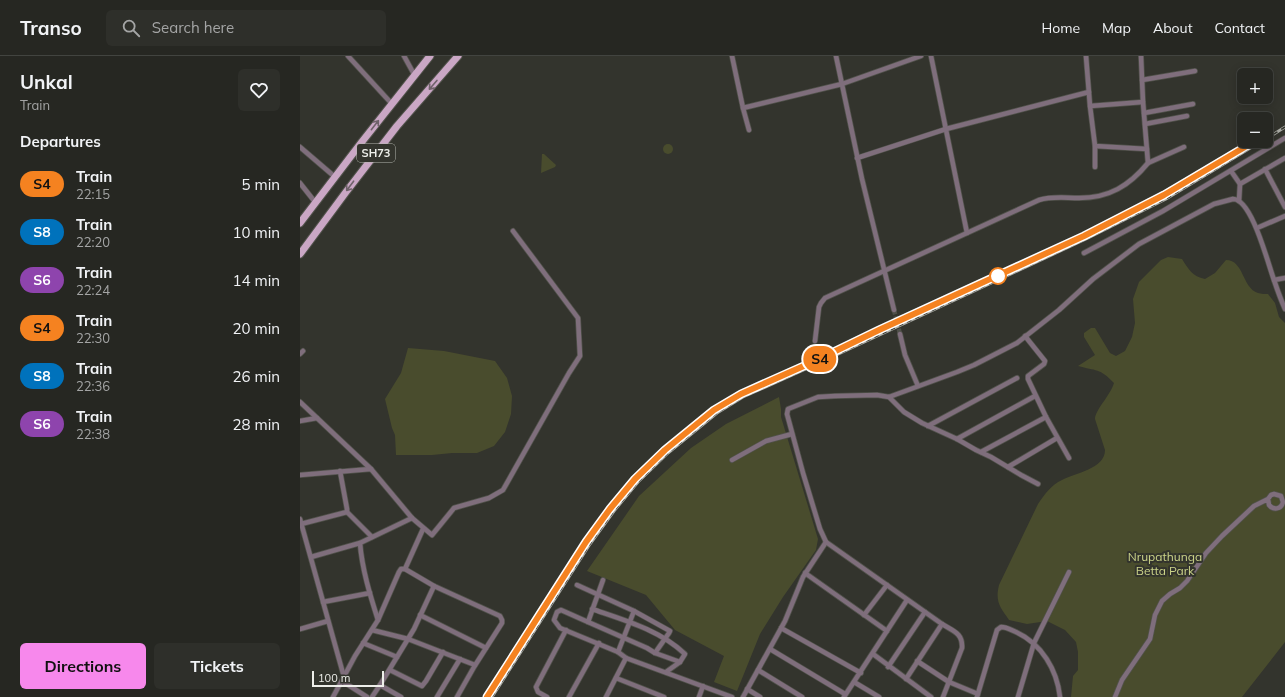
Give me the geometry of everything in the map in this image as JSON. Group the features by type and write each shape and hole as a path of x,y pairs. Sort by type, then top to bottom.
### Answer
{"main road":[{"name":"SH73","path":"300,223 430,56"},
{"name":"SH73","path":"300,254 392,132 458,56"}],"street":[{"path":"348,56 392,104"},
{"path":"404,56 415,76"},
{"path":"732,56 749,130"},
{"path":"836,56 857,158 894,310"},
{"path":"743,108 842,84 921,56"},
{"path":"931,56 967,233"},
{"path":"1086,56 1095,146 1095,167"},
{"path":"1142,56 1143,102 1148,164"},
{"path":"1142,80 1195,71"},
{"path":"857,158 946,129 1089,92"},
{"path":"1090,106 1143,102"},
{"path":"1144,113 1193,104"},
{"path":"1145,124 1187,116"},
{"path":"1084,253 1163,211 1285,138"},
{"path":"1095,146 1147,149"},
{"path":"300,147 335,177"},
{"path":"815,341 819,307 823,300 1045,198 1081,198 1111,193 1121,188 1138,175 1148,164 1184,147"},
{"path":"1240,184 1285,158"},
{"path":"1265,169 1285,207"},
{"path":"1232,171 1240,184 1239,201"},
{"path":"300,183 315,202"},
{"path":"943,697 962,648 959,635 826,542 820,529 803,473 787,410 818,397 877,395 889,397 957,372 1017,343 1059,310 1093,279 1139,244 1214,204 1233,198 1242,204 1257,228 1285,309"},
{"path":"1257,228 1285,216"},
{"path":"300,402 371,469 412,518 423,529 432,535 454,508 489,498 503,490 580,356 578,318 513,231"},
{"path":"1274,280 1285,278"},
{"path":"900,334 905,355 918,386"},
{"path":"1025,336 1045,361 1044,364 1028,377 1028,379 1035,396 1069,458"},
{"path":"928,426 1017,378"},
{"path":"957,439 1035,396"},
{"path":"889,397 904,412 928,426 991,457 1038,484"},
{"path":"981,452 1046,416"},
{"path":"300,421 317,418"},
{"path":"732,460 766,441 792,434"},
{"path":"1008,467 1057,438"},
{"path":"300,474 371,469"},
{"path":"340,471 347,512 372,537"},
{"path":"1115,697 1122,680 1150,639 1155,614 1162,601 1187,581 1206,553 1222,536 1254,506 1268,499"},
{"path":"347,512 301,522 302,537 311,557 343,679 367,697"},
{"path":"311,557 360,543 412,518"},
{"path":"406,569 423,529"},
{"path":"742,697 781,628 806,573 826,542"},
{"path":"360,543 370,593 378,620"},
{"path":"333,697 378,620 401,569 406,569 434,586 500,616 502,620 502,624 475,665 457,697"},
{"path":"1018,697 1034,643 1069,572"},
{"path":"806,573 887,631"},
{"path":"588,622 603,580"},
{"path":"577,585 634,611 669,630 670,632 655,653"},
{"path":"864,615 886,585"},
{"path":"372,697 408,639 434,586"},
{"path":"323,602 370,593"},
{"path":"770,649 845,696 907,600"},
{"path":"592,609 630,622 665,638 685,654 680,662 666,672"},
{"path":"680,662 655,653 560,610 555,615 554,620 560,628 599,643 618,652 626,658 732,697"},
{"path":"618,652 634,611"},
{"path":"888,666 925,612"},
{"path":"420,615 486,648"},
{"path":"300,629 328,621"},
{"path":"906,679 942,624"},
{"path":"917,661 949,682 978,695 997,630 1001,627 1007,628 1024,636 1034,643 1054,670 1060,697"},
{"path":"781,628 861,673"},
{"path":"372,630 408,639 475,665"},
{"path":"547,697 538,692 536,687 566,630"},
{"path":"569,697 599,643"},
{"path":"363,644 397,658"},
{"path":"390,670 422,686 443,652"},
{"path":"873,654 931,697"},
{"path":"606,697 626,658"},
{"path":"437,697 460,659"},
{"path":"758,670 802,697"},
{"path":"616,678 664,697"},
{"path":"854,682 879,697"},
{"path":"380,685 401,697"},
{"path":"700,697 703,686"},
{"path":"747,689 760,697"}],"green space":[{"path":"668,144 673,149 668,154 663,149"},
{"path":"542,154 544,154 556,165 555,167 541,173"},
{"name":"Nrupathunga Betta Park","path":"1168,257 1182,259 1191,272 1205,279 1215,273 1226,260 1232,261 1240,269 1249,286 1253,290 1259,293 1268,294 1275,303 1279,317 1285,323 1285,642 1242,697 1071,697 1073,676 1078,670 1078,652 1076,642 1065,630 1047,621 1027,624 1009,620 999,604 999,585 1038,504 1046,493 1058,482 1095,466 1104,456 1105,450 1095,419 1097,411 1114,383 1101,372 1078,366 1095,355 1084,337 1084,333 1091,328 1095,328 1110,353 1116,356 1125,351 1132,337 1135,323 1133,299 1139,282 1161,260"},
{"path":"408,348 444,351 495,361 507,378 512,396 511,414 505,432 494,446 477,453 396,455 395,435 385,399 401,373"},
{"path":"779,397 781,417 818,539 816,550 783,597 760,634 737,691 714,682 724,656 675,630 646,595 587,571 639,496 691,448 726,424"}],"tunnel":[{"path":"894,310 900,334"}],"railway":[{"path":"1273,135 1285,127"},
{"path":"492,697 590,544 614,511 638,482 668,453 717,413 743,397 1086,239 1166,199 1250,148"}],"train":[{"name":"S4","path":"487,697 586,542 610,509 635,479 665,450 714,410 741,394 1084,236 1164,195 1243,148"}]}
